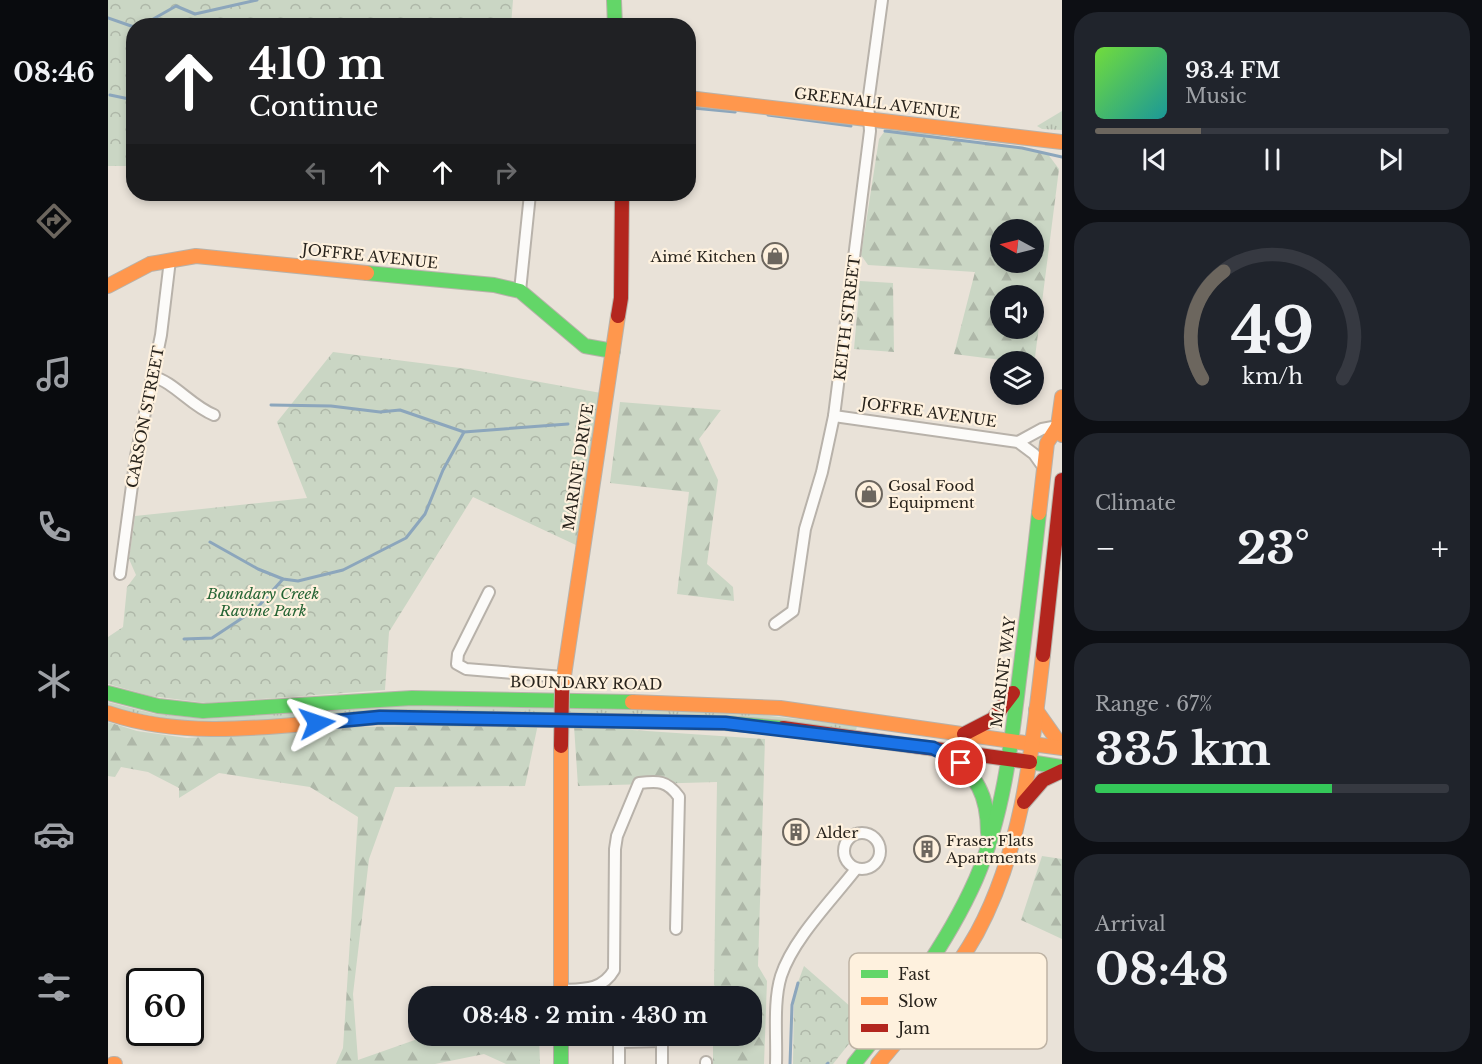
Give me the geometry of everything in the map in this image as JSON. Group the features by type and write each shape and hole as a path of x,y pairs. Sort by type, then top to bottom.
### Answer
{"main road":[{"path":"614,0 615,18"},
{"name":"GREENALL AVENUE","path":"696,99 1062,142"},
{"name":"MARINE DRIVE","path":"561,986 563,683 621,298 622,201"},
{"name":"JOFFRE AVENUE","path":"108,286 143,267 170,260 205,257 494,285 520,291 582,344 613,351"},
{"name":"MARINE WAY","path":"936,953 977,877 1001,803 1047,443 1060,431 1062,397"},
{"path":"964,953 1000,882 1024,803 1062,480"},
{"path":"960,735 988,724 1003,712 1018,684"},
{"name":"BOUNDARY ROAD","path":"108,693 158,706 203,711 380,698 676,701 780,708 1062,748"},
{"path":"1036,710 1062,748"},
{"path":"108,713 185,729 254,729 380,717 725,723 933,748 1062,769"},
{"path":"933,748 961,763 979,783 985,796 989,816 988,843"},
{"path":"1024,803 1043,780 1062,769"},
{"path":"561,1046 561,1064"},
{"name":"MARINE WAY","path":"854,1064 866,1049"},
{"path":"878,1064 891,1049"}],"street":[{"name":"KEITH STREET","path":"775,624 793,611 805,528 822,472 834,416 869,140 868,103 882,0"},
{"path":"520,291 529,201"},
{"name":"CARSON STREET","path":"120,574 135,465 153,377 170,260"},
{"path":"153,377 163,380 191,404 214,415"},
{"name":"JOFFRE AVENUE","path":"834,416 1018,442"},
{"path":"1044,468 1034,454 1018,442 1042,429 1060,431"},
{"path":"489,592 458,654 456,662 459,666 563,683"},
{"path":"597,986 608,980 614,970 616,843 639,783 660,781 671,785 679,796 676,929"},
{"path":"776,1064 779,993 786,963 856,869"},
{"path":"619,1046 619,1064"},
{"path":"662,1064 663,1046"}],"green space":[{"path":"108,0 513,0 512,18 126,18 126,166 108,166"},
{"path":"1062,111 1062,130 1042,129 1037,126"},
{"path":"887,128 1047,153 1059,169 1044,287 990,285 990,339 1037,339 1036,351 990,351 990,359 954,354 975,272 868,265 861,255 879,139"},
{"path":"860,281 893,283 894,352 854,349"},
{"name":"Boundary Creek Ravine Park","path":"333,352 468,369 601,393 578,546 473,497 389,632 385,690 206,703 151,696 108,684 108,637 123,627 127,587 136,575 129,559 135,516 307,498 277,422"},
{"path":"620,402 721,410 699,439 718,480 707,564 733,587 734,601 677,594 689,492 610,483"},
{"path":"108,702 155,714 206,719 382,705 736,712 857,726 856,731 762,721 206,726 108,708"},
{"path":"108,722 137,731 187,738 357,727 538,724 525,786 395,787 369,859 353,994 358,1060 408,1042 408,1046 539,1046 540,1064 506,1064 484,1054 435,1064 336,1064 343,1048 358,817 310,787 219,773 179,798 179,788 148,772 121,767 115,777 108,776"},
{"path":"574,726 765,739 758,966 767,981 764,1064 713,1064 713,1046 762,1046 762,986 714,985 717,782 578,786"},
{"path":"1042,856 1062,859 1062,939 1021,920"},
{"path":"804,966 849,1005 849,1044 833,1064 793,1064 794,993"}],"waterway":[{"path":"155,18 176,6 195,14 257,0"},
{"path":"108,18 126,24"},
{"path":"110,95 126,98"},
{"path":"696,108 735,112"},
{"path":"768,115 851,126"},
{"path":"885,131 1022,148 1062,157"},
{"path":"271,405 331,406 380,412 400,410 464,432 568,424"},
{"path":"210,542 258,569 283,579 298,581 343,570 406,538 425,514 443,470 464,432"},
{"path":"184,639 212,638 256,609 283,579"},
{"path":"790,1064 792,1005 798,983"}],"traffic: fast":[{"path":"614,0 615,18"},
{"path":"367,273 494,285 520,291 585,346 613,351"},
{"path":"935,953 976,879 993,831 1005,781 1039,513"},
{"path":"108,693 158,706 203,711 412,698 632,702"},
{"path":"337,721 380,717 725,723 783,728"},
{"path":"945,754 965,769 978,787 986,808 988,833"},
{"path":"1030,762 1062,767"},
{"path":"561,1046 561,1064"},
{"path":"854,1064 866,1049"}],"traffic: slow":[{"path":"696,99 1062,142"},
{"path":"108,286 150,264 196,256 367,273"},
{"path":"562,689 618,316"},
{"path":"1062,397 1058,426 1062,435"},
{"path":"1039,513 1047,443 1058,426"},
{"path":"965,953 993,901 1015,832 1035,726 1043,655"},
{"path":"632,702 780,708 1032,744"},
{"path":"1036,710 1062,747"},
{"path":"108,713 164,726 221,729 337,721"},
{"path":"1032,744 1062,748"},
{"path":"561,746 561,986"},
{"path":"878,1064 890,1049"}],"traffic: jam":[{"path":"618,316 621,298 622,201"},
{"path":"1043,655 1062,480"},
{"path":"561,746 562,689"},
{"path":"964,734 993,719 1013,693"},
{"path":"783,728 1030,762"},
{"path":"1024,802 1043,780 1062,771"}],"place":[{"name":"Aimé Kitchen","path":"775,256"},
{"name":"Gosal Food Equipment","path":"869,494"},
{"name":"Alder","path":"796,832"},
{"name":"Fraser Flats Apartments","path":"927,849"}],"route":[{"path":"317,723 380,717 725,723 933,748 961,763"}]}
